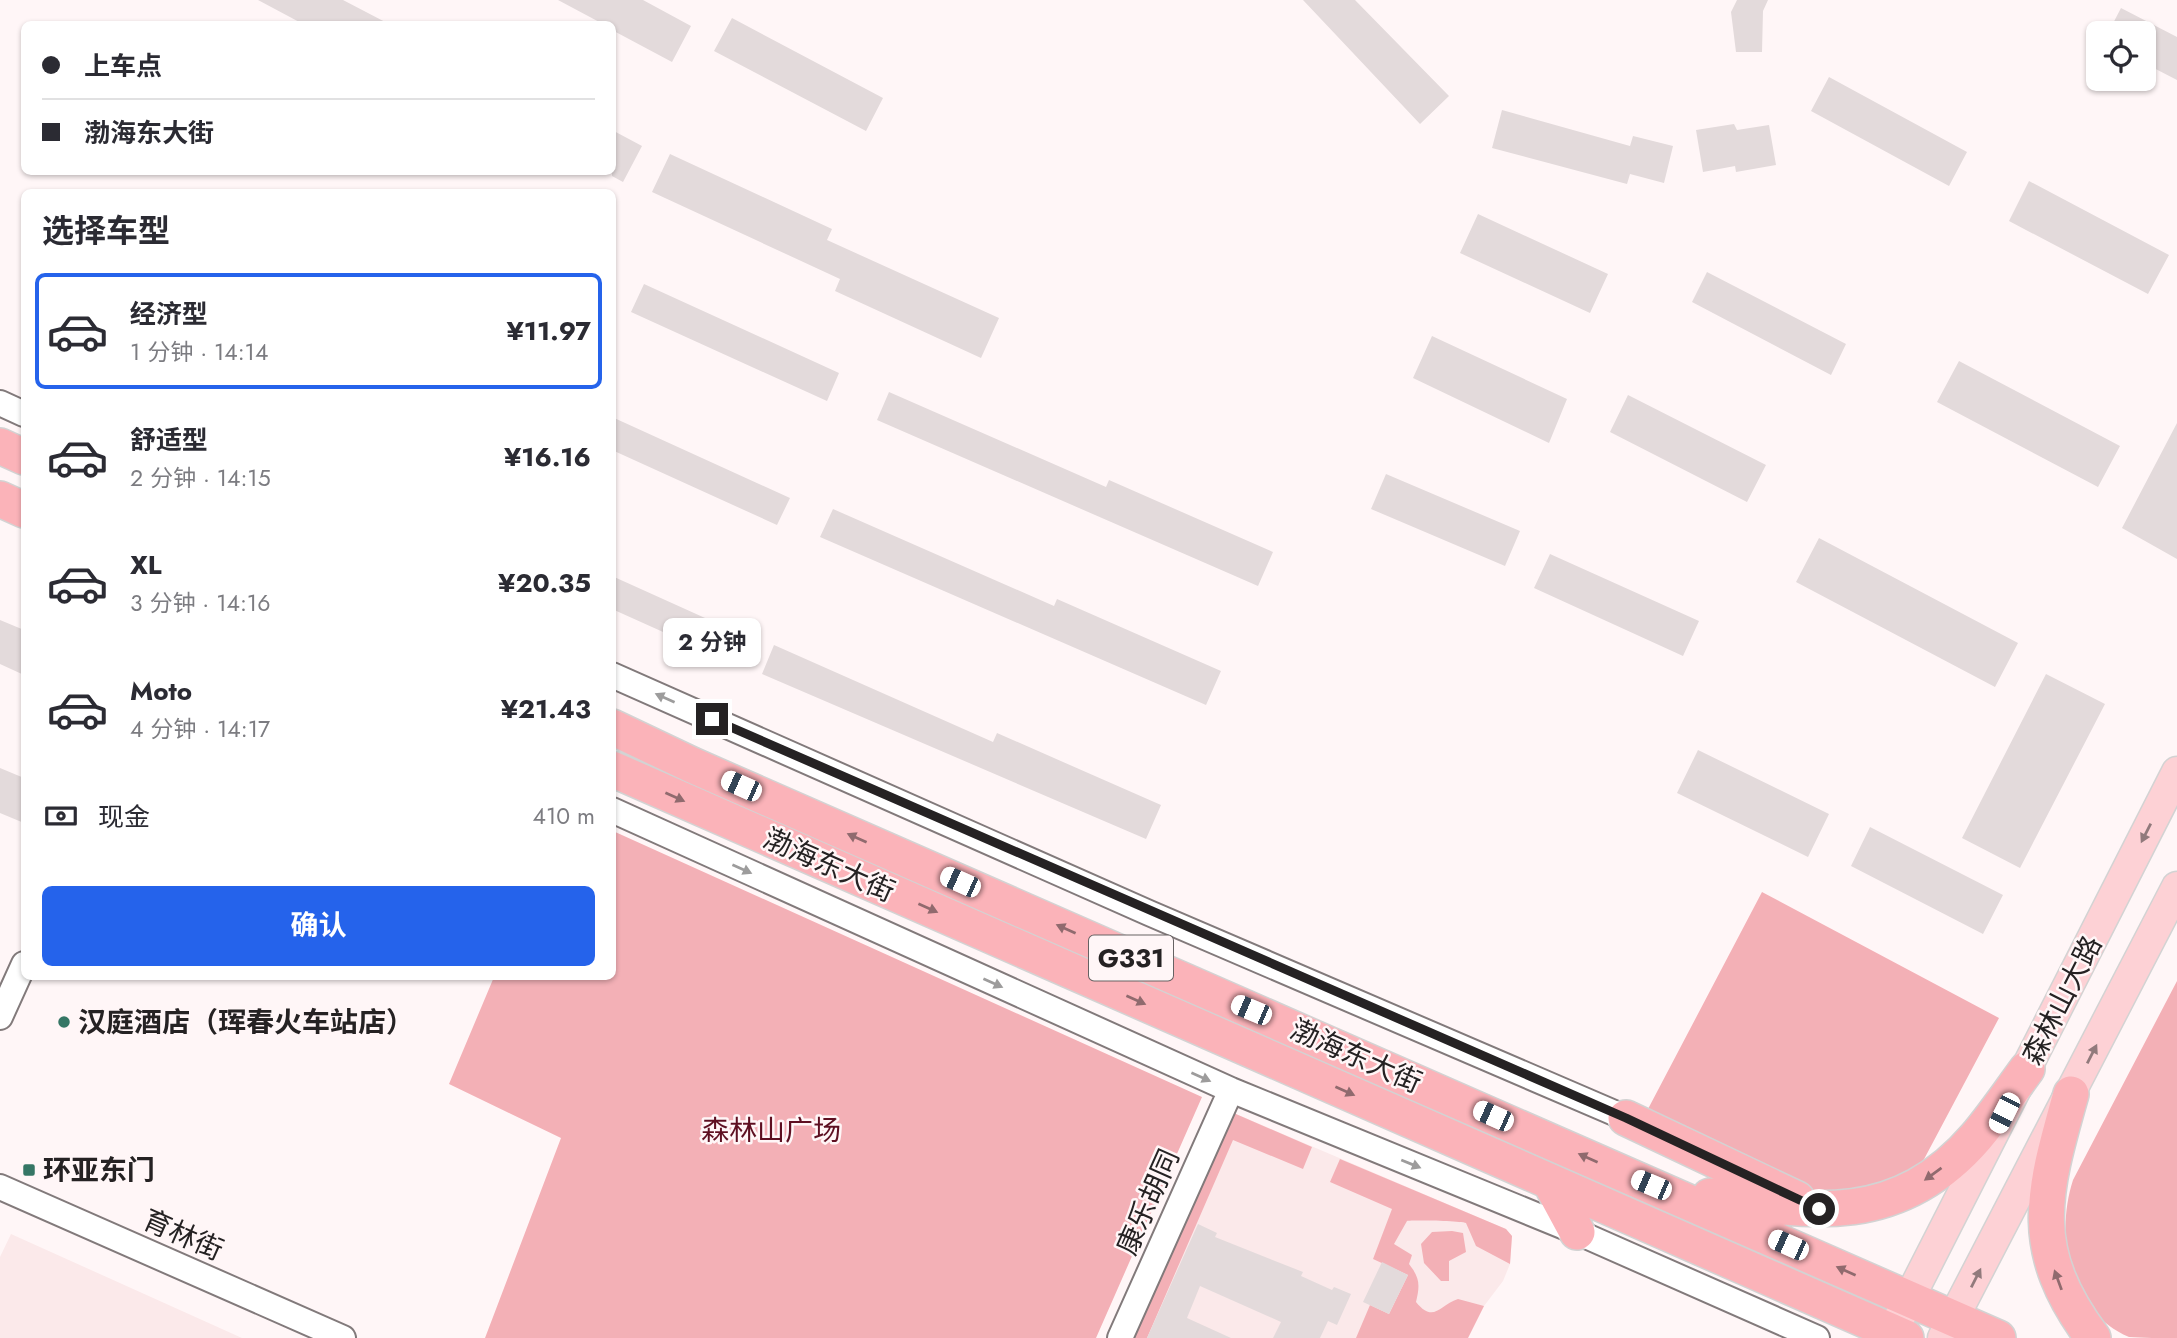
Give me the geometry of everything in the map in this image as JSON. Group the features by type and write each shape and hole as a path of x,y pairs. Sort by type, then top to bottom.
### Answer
{"highway":[{"path":"0,446 21,456"},
{"path":"0,499 21,509"},
{"name":"渤海东大街","path":"616,729 692,765 1909,1298"},
{"name":"渤海东大街","path":"616,771 1550,1181 1895,1336"},
{"path":"1651,1185 1773,1208 1867,1206 1892,1199 1917,1185 1975,1139 2027,1069"},
{"path":"2071,1094 2050,1168 2049,1253 2057,1283 2085,1328 2107,1338"},
{"path":"1626,1118 1819,1209"},
{"path":"1550,1181 1577,1232"},
{"name":"G331","path":"1909,1298 1949,1328 1998,1338"}],"main road":[{"name":"森林山大路","path":"1895,1336 1909,1298 2177,772"},
{"name":"森林山大路","path":"1949,1328 2177,887"}],"street":[{"path":"0,403 21,413"},
{"name":"渤海东大街","path":"616,677 1136,907 1626,1118"},
{"name":"渤海东大街","path":"616,812 1231,1090 1577,1232 1817,1338"},
{"path":"0,1017 21,971"},
{"name":"康乐胡同","path":"1120,1338 1231,1090"},
{"name":"育林街","path":"3,1196 343,1338"}],"shaded area":[{"path":"1229,1111 1506,1229 1512,1236 1510,1264 1503,1281 1484,1306 1468,1338 1130,1338"},
{"path":"11,1234 242,1338 0,1338 0,1257"}],"green space":[{"name":"森林山广场","path":"616,832 1202,1097 1096,1338 485,1338 561,1138 449,1084 493,980 616,980"},
{"path":"1762,892 1999,1018 1922,1163 1879,1191 1818,1198 1648,1109"},
{"path":"2177,981 2177,1338 2129,1337 2108,1325 2092,1309 2080,1291 2071,1270 2067,1247 2068,1202 2073,1180"},
{"path":"1229,1111 1312,1147 1303,1169 1233,1140 1147,1338 1130,1338"},
{"path":"1340,1159 1506,1229 1512,1236 1510,1264 1476,1246 1466,1223 1462,1222 1407,1221 1394,1244 1412,1255 1409,1264 1418,1282 1416,1302 1427,1312 1437,1311 1458,1299 1484,1306 1468,1338 1356,1338 1370,1305 1389,1314 1408,1275 1373,1259 1392,1209 1330,1182"},
{"path":"1432,1232 1463,1233 1466,1252 1449,1261 1449,1281 1441,1281 1424,1263 1421,1244"}],"building":[{"path":"258,0 343,0 383,21 297,21"},
{"path":"558,0 643,0 691,26 672,62 616,32 616,21 597,21"},
{"path":"1303,0 1355,0 1449,96 1420,124"},
{"path":"1737,0 1768,0 1763,11 1762,52 1736,52 1731,12"},
{"path":"2121,8 2146,21 2114,21"},
{"path":"732,18 883,98 866,131 714,51"},
{"path":"2156,26 2177,37 2177,80 2156,69"},
{"path":"1829,77 1967,152 1949,186 1811,111"},
{"path":"1502,110 1630,146 1633,136 1673,146 1664,183 1630,174 1627,184 1492,148"},
{"path":"1734,124 1737,130 1769,125 1776,165 1736,172 1735,166 1703,172 1696,130"},
{"path":"616,132 642,146 623,182 612,176 616,175"},
{"path":"670,154 832,229 827,240 999,318 981,358 835,291 840,279 652,192"},
{"path":"2029,181 2169,255 2148,294 2009,221"},
{"path":"1478,214 1608,274 1590,313 1460,253"},
{"path":"1707,272 1846,344 1831,375 1692,302"},
{"path":"644,284 839,373 827,401 631,312"},
{"path":"1432,336 1567,399 1549,443 1413,378"},
{"path":"1959,361 2120,446 2098,487 1937,402"},
{"path":"889,392 1106,487 1109,480 1273,552 1258,586 877,420"},
{"path":"1628,395 1766,465 1747,502 1610,432"},
{"path":"616,419 790,498 777,525 616,452"},
{"path":"2177,423 2177,559 2122,528"},
{"path":"1386,474 1520,531 1505,566 1371,509"},
{"path":"833,509 1054,606 1057,599 1221,671 1206,705 820,537"},
{"path":"1819,538 2018,643 1995,687 1796,582"},
{"path":"1550,554 1699,621 1683,656 1534,588"},
{"path":"616,578 725,627 712,654 616,611"},
{"path":"0,620 21,629 21,674 0,664"},
{"path":"774,645 993,742 997,733 1161,805 1146,839 762,674"},
{"path":"2046,674 2105,704 2020,868 1962,838"},
{"path":"1698,750 1829,814 1808,857 1677,793"},
{"path":"0,768 21,777 21,822 0,813"},
{"path":"1870,827 2003,895 1983,934 1851,866"},
{"path":"1198,1224 1217,1233 1215,1237 1303,1272 1301,1276 1332,1290 1334,1287 1351,1294 1337,1325 1328,1321 1320,1338 1273,1338 1281,1322 1200,1286 1187,1318 1231,1338 1147,1338"},
{"path":"1382,1262 1408,1275 1389,1314 1363,1302"}],"place":[{"name":"汉庭酒店（珲春火车站店）","path":"64,1022"},
{"name":"环亚东门","path":"29,1170"}],"route":[{"path":"712,719 1626,1118 1819,1209"}]}
